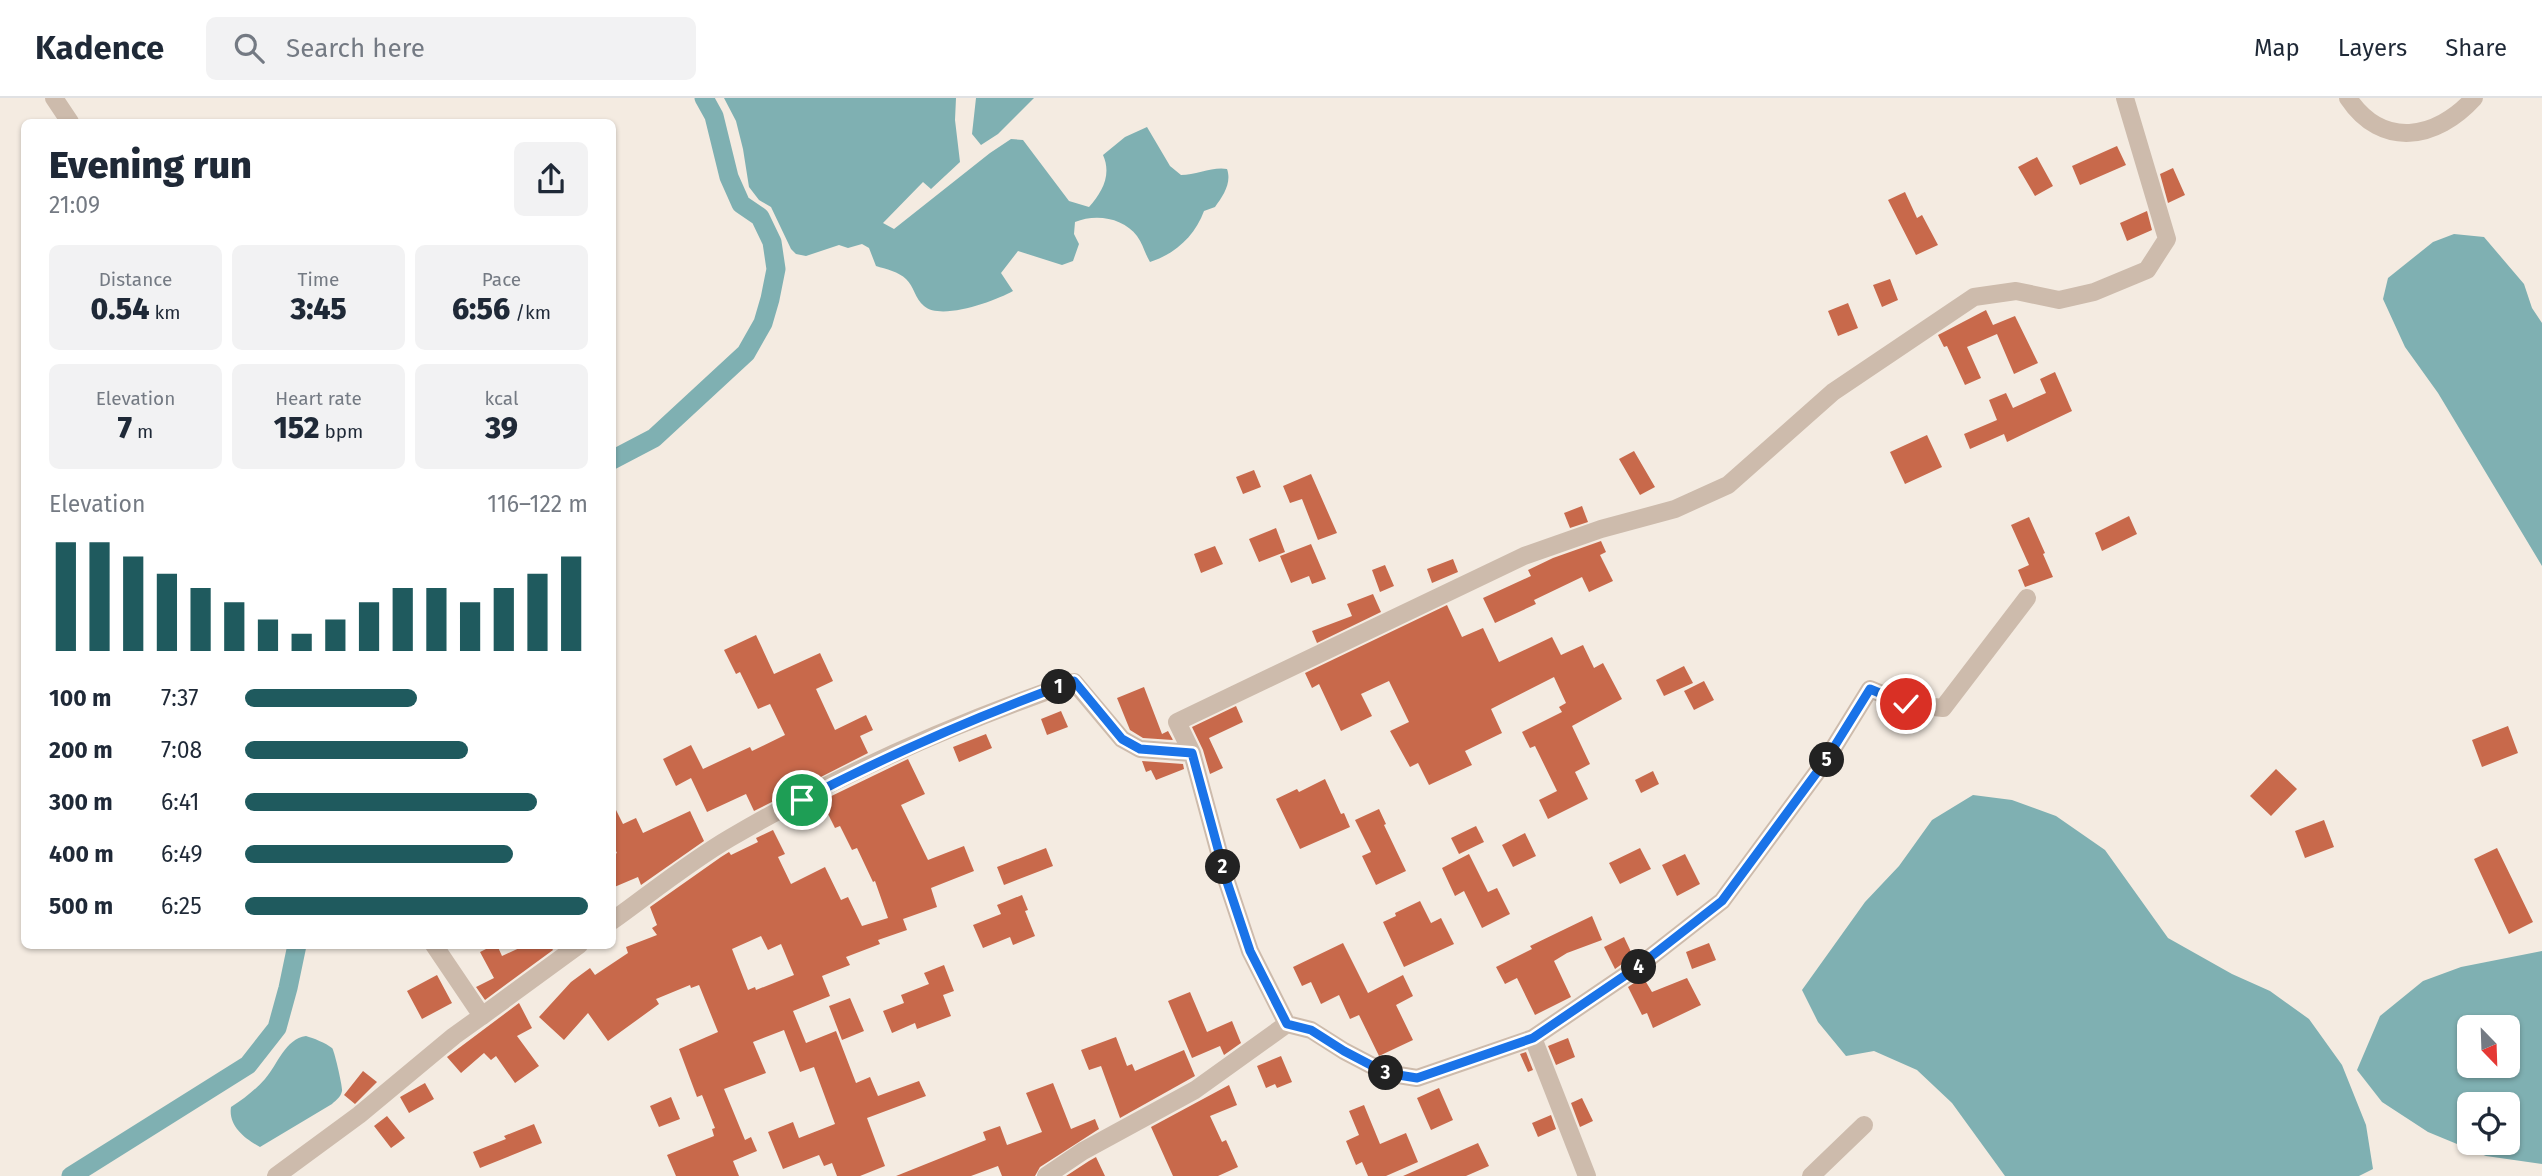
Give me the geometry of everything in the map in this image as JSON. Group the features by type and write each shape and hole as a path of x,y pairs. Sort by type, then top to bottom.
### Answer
{"street":[{"path":"54,98 68,119"},
{"path":"2027,598 1943,708 1906,704 1870,689 1826,760 1722,901 1639,966 1533,1038 1417,1078 1386,1073 1311,1030 1287,1024 1250,951 1227,882 1192,753 1177,722 1524,556 1601,529 1675,509 1728,485 1833,392 1975,298 2016,291 2059,300 2094,292 2147,270 2167,239 2124,98"},
{"path":"2348,98 2357,110 2377,127 2421,133 2447,122 2474,98"},
{"path":"616,918 729,839 875,762 1002,707 1074,681 1122,739 1140,749 1192,753"},
{"path":"437,949 482,1016"},
{"path":"276,1176 359,1115 454,1036 574,949"},
{"path":"1046,1176 1083,1151 1195,1090 1287,1024"},
{"path":"1533,1038 1587,1176"},
{"path":"1811,1176 1864,1125"}],"water":[{"path":"724,98 956,98 955,120 960,162 931,189 923,182 883,223 894,229 1011,139 1023,140 1069,201 1089,207 1098,195 1106,176 1103,155 1125,137 1147,127 1170,166 1181,175 1222,168 1227,169 1228,184 1215,207 1204,211 1190,236 1159,259 1150,262 1137,236 1125,225 1109,219 1083,219 1075,222 1074,234 1079,244 1073,261 1062,265 1018,251 1001,273 1013,291 968,308 932,310 921,303 903,277 876,266 869,248 862,244 848,248 839,245 806,256 796,254 791,249 771,207 759,200 749,187 736,121"},
{"path":"976,98 1034,98 998,134 981,145 972,134"},
{"path":"2454,234 2484,237 2524,284 2532,308 2542,323 2542,566 2438,393 2405,347 2383,299 2388,278 2433,242"},
{"path":"1973,795 2012,800 2056,816 2105,850 2168,938 2232,974 2270,991 2309,1019 2342,1065 2366,1125 2373,1169 2359,1176 2005,1176 1952,1103 1917,1070 1874,1051 1846,1056 1818,1022 1802,990 1865,902 1899,866 1932,820"},
{"path":"2542,951 2542,1164 2484,1155 2520,1155 2520,1092 2457,1092 2457,1144 2428,1132 2382,1102 2357,1070 2380,1016 2423,981 2461,967"},
{"path":"306,1036 332,1048 340,1076 341,1093 332,1104 260,1147 243,1136 235,1126 231,1107 261,1083 287,1047"}],"building":[{"path":"2117,146 2126,165 2080,185 2072,166"},
{"path":"2037,157 2053,186 2035,196 2018,167"},
{"path":"2173,168 2185,195 2168,203 2160,174"},
{"path":"1905,192 1917,218 1922,215 1938,245 1916,255 1888,200"},
{"path":"2147,211 2152,230 2127,241 2120,223"},
{"path":"1890,279 1898,300 1882,307 1873,285"},
{"path":"1848,303 1858,328 1838,336 1828,311"},
{"path":"1986,310 1993,325 2015,316 2038,363 2014,374 1997,334 1967,347 1981,378 1965,385 1947,346 1944,347 1938,335"},
{"path":"2055,372 2072,411 2007,442 2004,434 1970,449 1964,434 1997,420 1989,400 2006,393 2013,408 2046,393 2040,379"},
{"path":"1927,435 1942,467 1905,484 1890,452"},
{"path":"1634,451 1655,487 1640,495 1619,459"},
{"path":"1254,470 1261,487 1243,494 1236,477"},
{"path":"1311,474 1337,533 1318,540 1302,499 1290,503 1283,486"},
{"path":"1582,506 1588,522 1570,528 1564,513"},
{"path":"2129,516 2137,534 2102,551 2095,533"},
{"path":"2029,517 2053,577 2025,587 2018,570 2029,565 2011,525"},
{"path":"1276,528 1285,552 1259,562 1249,539"},
{"path":"1601,541 1606,552 1600,555 1613,581 1589,592 1582,577 1534,600 1536,604 1495,623 1483,598 1531,576 1528,570"},
{"path":"1311,544 1326,579 1312,584 1309,576 1291,583 1280,556"},
{"path":"1215,546 1223,564 1201,573 1194,554"},
{"path":"1453,559 1458,572 1432,583 1427,569"},
{"path":"1385,565 1394,586 1380,592 1372,570"},
{"path":"1373,594 1381,612 1317,643 1312,631 1352,616 1347,604"},
{"path":"1447,605 1462,637 1483,628 1499,662 1552,637 1561,655 1583,645 1594,668 1603,663 1622,699 1572,726 1590,764 1575,772 1588,799 1548,819 1539,800 1557,791 1535,746 1530,748 1522,732 1562,712 1559,707 1566,703 1554,677 1491,709 1502,733 1465,751 1472,765 1429,785 1418,763 1410,767 1390,731 1409,722 1389,681 1361,694 1372,716 1341,731 1319,684 1312,688 1305,673"},
{"path":"756,635 774,674 820,653 833,681 816,689 835,730 866,715 873,730 860,736 868,753 754,811 746,794 707,812 691,778 676,786 663,759 691,745 703,769 750,747 752,751 785,735 770,704 758,709 740,672 736,674 724,650"},
{"path":"1684,666 1693,683 1664,696 1656,680"},
{"path":"1704,681 1714,700 1694,710 1684,691"},
{"path":"1144,687 1162,734 1168,731 1173,740 1143,738 1130,730 1117,698"},
{"path":"1236,706 1243,722 1209,738 1223,768 1210,774 1192,727"},
{"path":"1061,711 1068,727 1047,735 1041,719"},
{"path":"2508,726 2518,753 2482,767 2472,740"},
{"path":"986,734 992,748 959,762 953,747"},
{"path":"908,759 925,794 901,805 928,860 964,846 974,871 931,888 937,907 903,919 907,930 878,940 880,944 846,957 850,965 822,976 830,996 793,1011 806,1043 836,1031 856,1083 870,1077 878,1096 919,1081 926,1096 867,1118 885,1166 860,1176 837,1176 832,1163 824,1166 819,1155 783,1169 768,1132 793,1122 799,1138 835,1124 814,1067 800,1072 784,1030 753,1042 766,1073 724,1089 745,1140 751,1137 757,1151 733,1161 739,1176 676,1176 667,1155 714,1136 712,1129 715,1128 702,1095 697,1097 679,1049 718,1032 699,985 691,988 690,985 656,999 659,1004 608,1041 588,1013 564,1040 539,1017 571,982 590,968 595,975 628,953 626,947 657,935 652,928 657,925 650,907 721,857 758,842 756,838 773,830 785,854 778,857 791,884 825,867 841,900 848,897 862,926 888,918 875,881 873,882 857,848 852,850 840,826 835,828 827,812 823,814 817,803","holes":["761,936 768,950 781,944 794,975 756,990 755,987 748,990 732,949"]},
{"path":"1142,761 1183,764 1184,769 1156,780 1151,770 1146,772"},
{"path":"2276,769 2297,789 2271,816 2250,796"},
{"path":"1653,771 1659,784 1641,793 1635,780"},
{"path":"1325,779 1350,827 1300,849 1276,799 1297,789 1299,792"},
{"path":"1379,809 1406,871 1376,885 1362,856 1371,852 1355,820"},
{"path":"616,810 623,824 636,818 643,833 690,811 704,841 641,885 638,877 616,886"},
{"path":"2324,820 2334,847 2305,858 2295,831"},
{"path":"1476,826 1484,842 1459,854 1451,838"},
{"path":"1525,833 1536,856 1513,867 1502,845"},
{"path":"1046,848 1053,866 1004,885 997,867"},
{"path":"1640,848 1651,869 1620,884 1609,863"},
{"path":"2497,848 2533,922 2509,934 2474,859"},
{"path":"1469,854 1488,892 1497,888 1510,914 1482,928 1464,891 1455,896 1442,868"},
{"path":"1685,854 1700,884 1677,896 1662,865"},
{"path":"1022,895 1035,936 1013,945 1010,937 983,948 973,925 1001,914 997,905"},
{"path":"1420,901 1431,923 1441,918 1454,944 1404,967 1383,922"},
{"path":"1592,916 1602,940 1567,953 1554,961 1571,997 1535,1015 1517,978 1505,984 1496,967 1532,949 1530,946"},
{"path":"1624,937 1633,956 1615,969 1604,947"},
{"path":"1343,943 1368,993 1403,975 1413,996 1396,1005 1413,1040 1379,1056 1359,1015 1350,1019 1339,995 1321,1004 1311,982 1302,986 1293,967"},
{"path":"1709,943 1716,960 1692,969 1686,952"},
{"path":"499,949 502,956 517,949 553,950 485,1000 476,987 494,978 480,952"},
{"path":"944,965 954,991 943,995 951,1016 917,1029 915,1023 892,1033 883,1011 904,1003 901,995 929,984 924,973"},
{"path":"437,975 452,1003 422,1019 407,991"},
{"path":"1643,977 1652,992 1687,978 1701,1005 1653,1028 1647,1013 1642,1015 1628,987"},
{"path":"1190,992 1207,1032 1232,1021 1241,1043 1224,1055 1220,1046 1192,1058 1168,1001"},
{"path":"850,998 864,1031 842,1040 829,1006"},
{"path":"519,1003 532,1028 517,1036 539,1066 515,1083 496,1056 491,1060 484,1053 461,1073 447,1057"},
{"path":"1116,1037 1127,1066 1132,1064 1135,1071 1184,1050 1195,1076 1120,1118 1101,1066 1089,1070 1081,1050"},
{"path":"1568,1038 1575,1057 1556,1065 1548,1046"},
{"path":"1526,1052 1533,1070 1528,1072 1520,1054"},
{"path":"1281,1056 1292,1082 1277,1088 1275,1084 1266,1088 1257,1066"},
{"path":"363,1071 377,1082 355,1104 344,1095"},
{"path":"425,1083 434,1099 409,1113 400,1097"},
{"path":"1053,1083 1071,1129 1095,1119 1099,1129 1040,1167 1035,1176 1002,1176 998,1166 971,1176 896,1176 986,1140 983,1132 1000,1126 1007,1145 1042,1132 1026,1093"},
{"path":"1229,1085 1237,1105 1210,1116 1222,1142 1226,1140 1238,1167 1218,1176 1173,1176 1151,1127"},
{"path":"1439,1088 1453,1120 1431,1130 1417,1098"},
{"path":"671,1097 680,1119 659,1127 650,1106"},
{"path":"1582,1098 1593,1121 1580,1127 1571,1103"},
{"path":"1364,1105 1380,1144 1406,1133 1418,1162 1386,1176 1368,1176 1362,1162 1356,1165 1346,1141 1359,1135 1349,1111"},
{"path":"1551,1115 1556,1129 1538,1137 1532,1123"},
{"path":"387,1116 405,1138 391,1148 374,1126"},
{"path":"534,1124 542,1143 480,1168 473,1152"},
{"path":"1478,1143 1489,1166 1466,1176 1403,1176"},
{"path":"1096,1157 1105,1176 1066,1176 1089,1161"}],"waterway":[{"path":"616,458 654,438 746,353 763,323 770,299 776,269 772,242 760,217 741,204 729,177 714,116 704,98"},
{"path":"71,1176 248,1065 277,1028 296,949"}],"route":[{"path":"802,800 875,762 1002,707 1074,681 1122,739 1140,749 1192,753 1227,882 1250,951 1287,1024 1311,1030 1386,1073 1417,1078 1533,1038 1639,966 1722,901 1826,760 1870,689 1906,704"}]}
